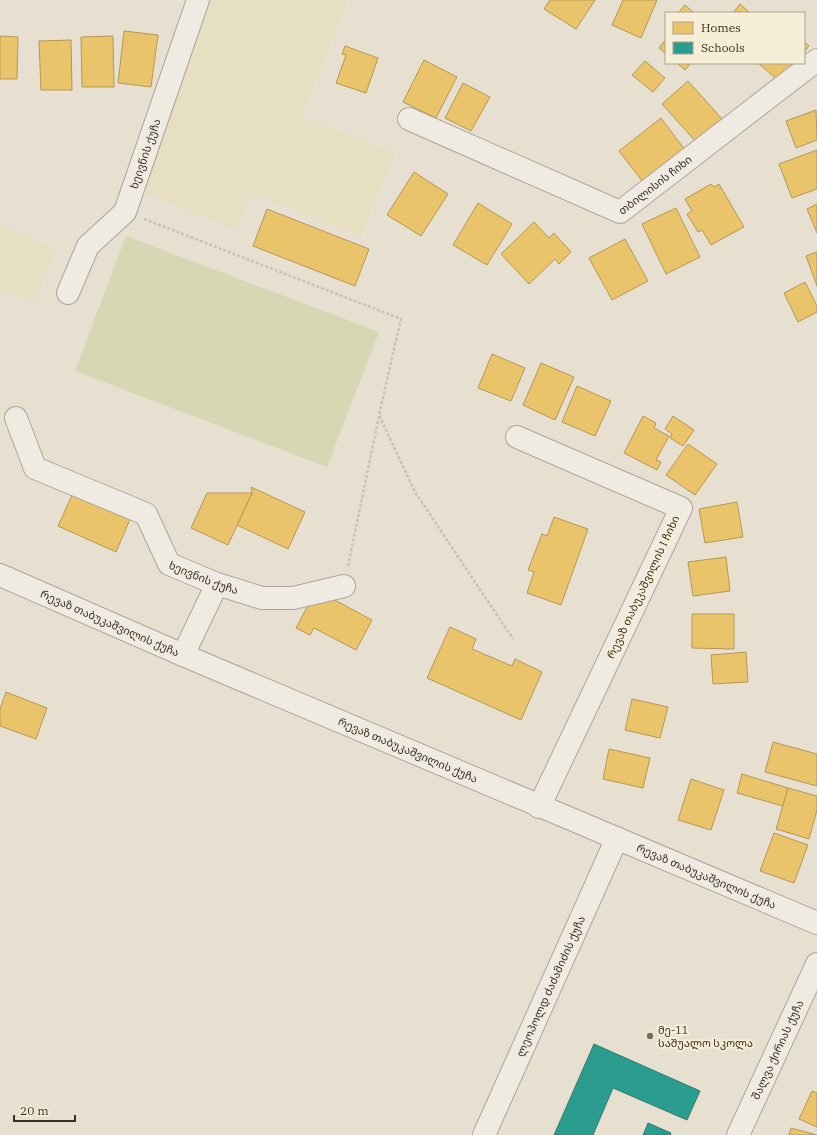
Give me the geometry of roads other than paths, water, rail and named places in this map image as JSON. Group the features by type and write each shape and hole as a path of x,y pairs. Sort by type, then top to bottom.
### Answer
{"street":[{"name":"ხეივნის ქუჩა","path":"68,293 88,246 125,212 198,0"},
{"name":"თბილისის ჩიხი","path":"409,119 620,212 817,60"},
{"name":"ხეივნის ქუჩა","path":"16,418 35,468 146,514 169,564 218,584 262,598 293,598 344,586"},
{"name":"რევაზ თაბუკაშვილის I ჩიხი","path":"517,437 681,508 539,807"},
{"name":"რევაზ თაბუკაშვილის ქუჩა","path":"0,575 539,807 617,838 817,923"},
{"path":"183,655 218,584"},
{"name":"ლეოპოლდ ძაძამიძის ქუჩა","path":"484,1135 617,838"},
{"name":"შალვა ქირიას ქუჩა","path":"738,1135 817,964"}],"place":[{"name":"მე-11 საშუალო სკოლა","path":"650,1036"}]}
